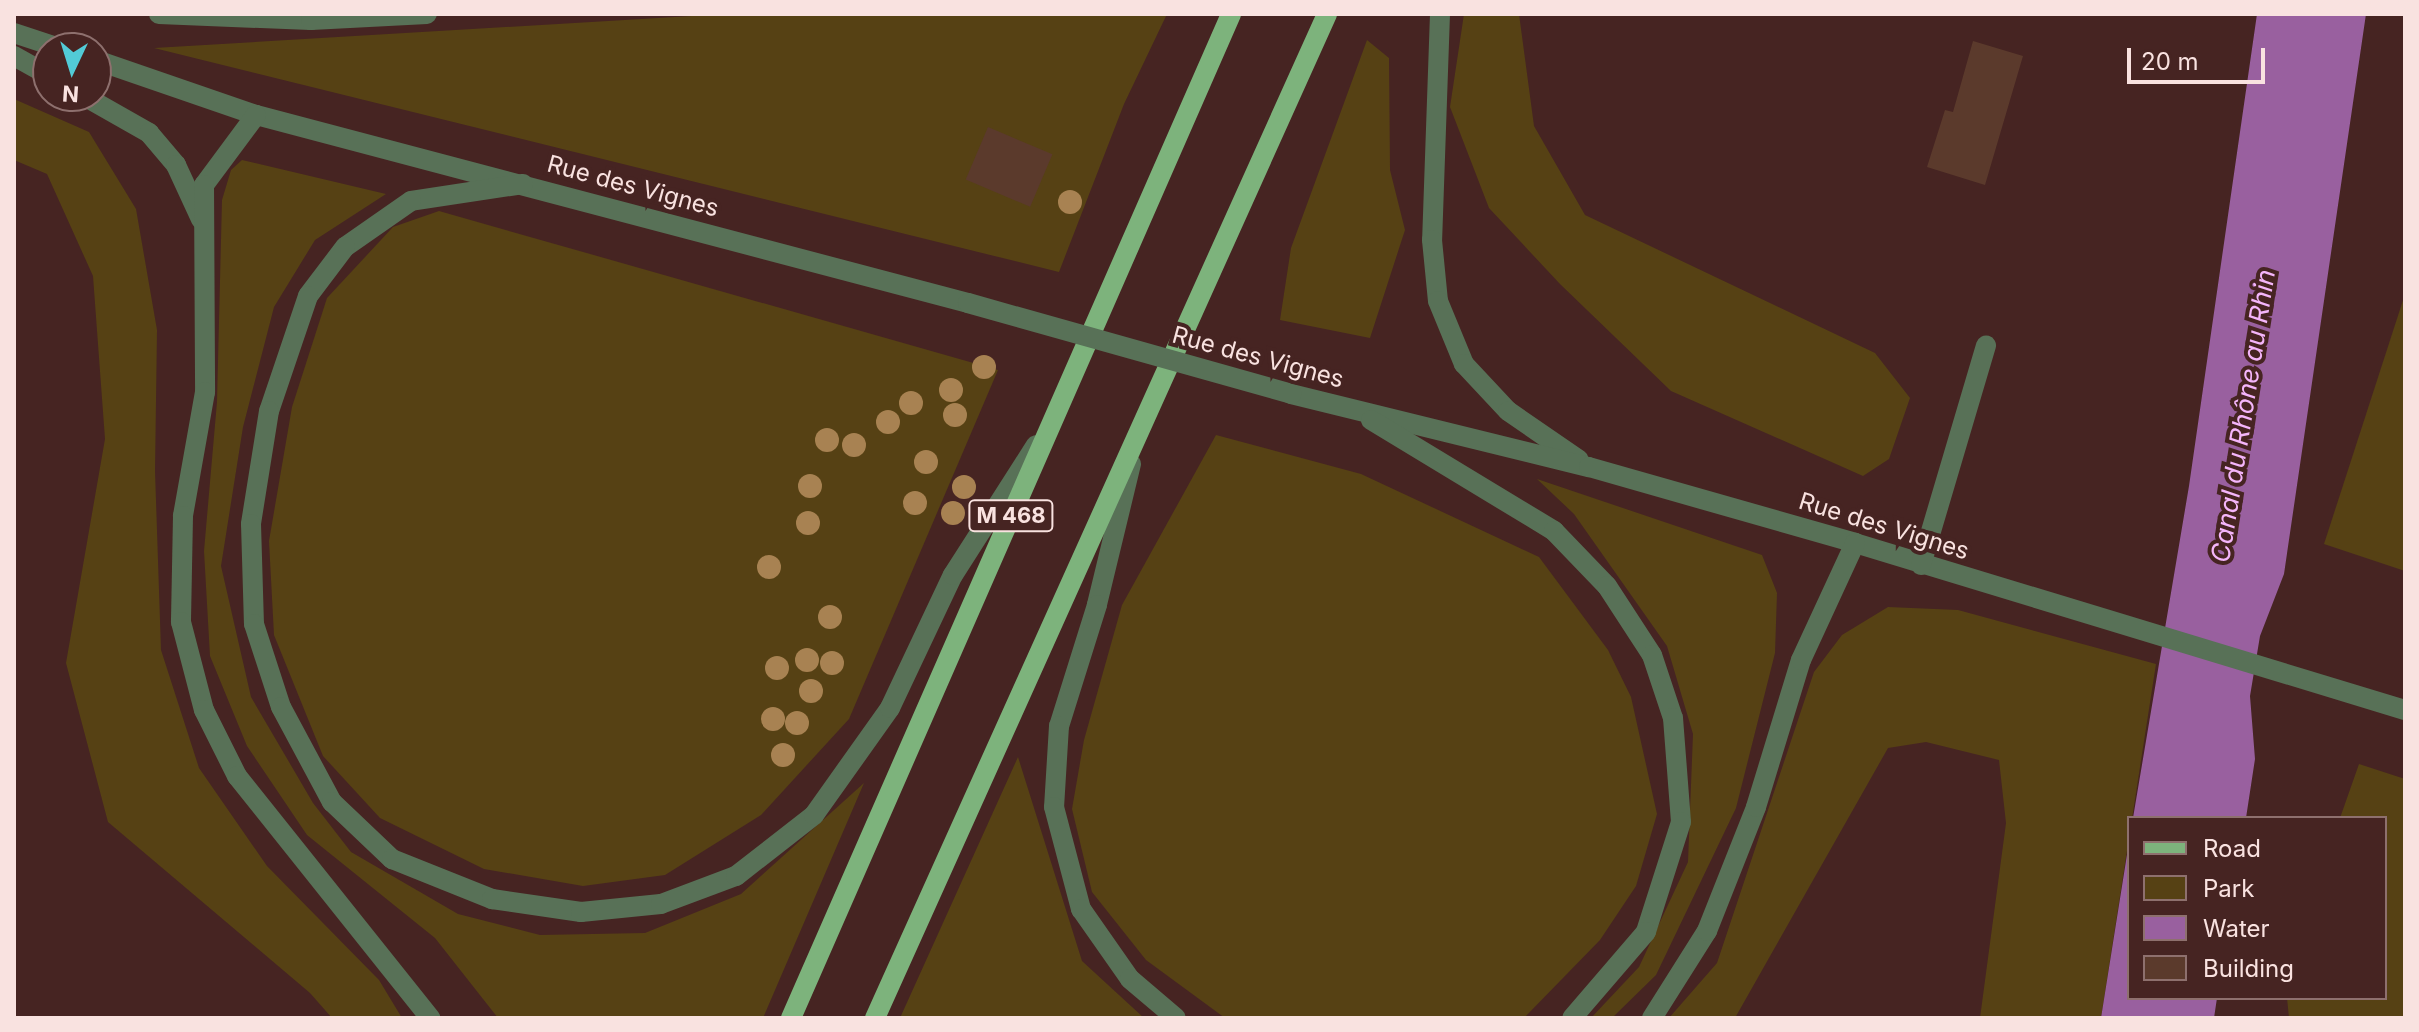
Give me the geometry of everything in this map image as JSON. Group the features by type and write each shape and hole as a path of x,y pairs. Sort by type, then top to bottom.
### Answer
{"main road":[{"name":"M 468","path":"791,1018 1231,14"},
{"name":"M 468","path":"875,1018 1327,14"}],"street":[{"path":"159,14 311,20 427,14"},
{"path":"1440,14 1432,225 1438,301 1464,364 1508,411 1589,467"},
{"path":"14,56 32,66"},
{"name":"Rue des Vignes","path":"112,66 256,115 968,303 1291,394 1589,467 1855,543 2405,710"},
{"path":"112,112 149,133 176,165 201,219"},
{"path":"256,115 204,185 201,219 205,392 183,516 181,622 204,710 237,776 430,1018"},
{"path":"523,184 411,201 345,247 308,296 269,411 251,524 254,624 281,707 332,802 392,859 492,899 581,912 661,904 736,876 814,815 890,708 953,575 1053,418"},
{"path":"1921,565 1986,345"},
{"path":"1353,410 1554,531 1607,586 1652,655 1673,718 1681,822 1646,932 1572,1018"},
{"path":"1138,435 1097,605 1059,726 1054,807 1081,909 1130,979 1176,1018"},
{"path":"1652,1018 1707,931 1756,807 1801,660 1855,543"}],"green space":[{"path":"725,14 1167,14 1124,104 1059,272 154,48"},
{"path":"1464,14 1519,14 1534,126 1585,215 1875,353 1910,398 1889,459 1863,476 1671,391 1560,284 1489,208 1450,107"},
{"path":"1367,40 1389,58 1390,170 1405,230 1370,338 1280,320 1291,248"},
{"path":"14,99 32,107 32,112 44,112 89,132 136,209 157,330 155,471 161,650 199,768 267,866 379,980 402,1018 332,1018 310,993 108,822 66,663 105,439 93,276 47,174 14,160"},
{"path":"242,160 386,194 315,240 274,307 243,427 221,566 251,697 313,803 351,852 458,914 540,935 645,933 741,894 864,783 763,1018 498,1018 435,938 307,835 247,746 210,656 204,551 217,402 222,200 231,170"},
{"path":"439,211 998,370 849,719 761,815 665,875 583,886 484,869 380,818 323,756 274,635 269,541 292,407 327,298 393,227"},
{"path":"2405,294 2405,571 2324,544"},
{"path":"1216,435 1361,474 1539,557 1608,650 1631,697 1657,814 1636,886 1600,940 1524,1018 1225,1018 1146,960 1092,892 1072,809 1084,740 1122,605"},
{"path":"1537,479 1762,555 1777,593 1775,653 1736,808 1656,975 1612,1018 1591,1018 1639,967 1688,862 1693,734 1667,646 1574,514"},
{"path":"1888,607 1958,610 2156,664 2132,816 2127,816 2127,851 2101,1018 1980,1018 2006,823 1999,760 1926,742 1888,748 1735,1018 1669,1018 1717,963 1814,672 1842,635"},
{"path":"1018,757 1082,961 1144,1018 900,1018"},
{"path":"2359,764 2405,779 2405,1018 2289,1018 2287,1000 2387,1000 2387,816 2341,816"}],"water":[{"name":"Canal du Rhône au Rhin","path":"2257,14 2366,14 2284,574 2260,636 2250,696 2255,759 2246,816 2133,816 2189,486"},
{"path":"2127,855 2127,1000 2217,1000 2214,1018 2101,1018"}],"building":[{"path":"1973,41 2023,56 1985,185 1927,167 1945,110 1953,112"},
{"path":"988,127 1052,154 1030,207 966,179"}]}
